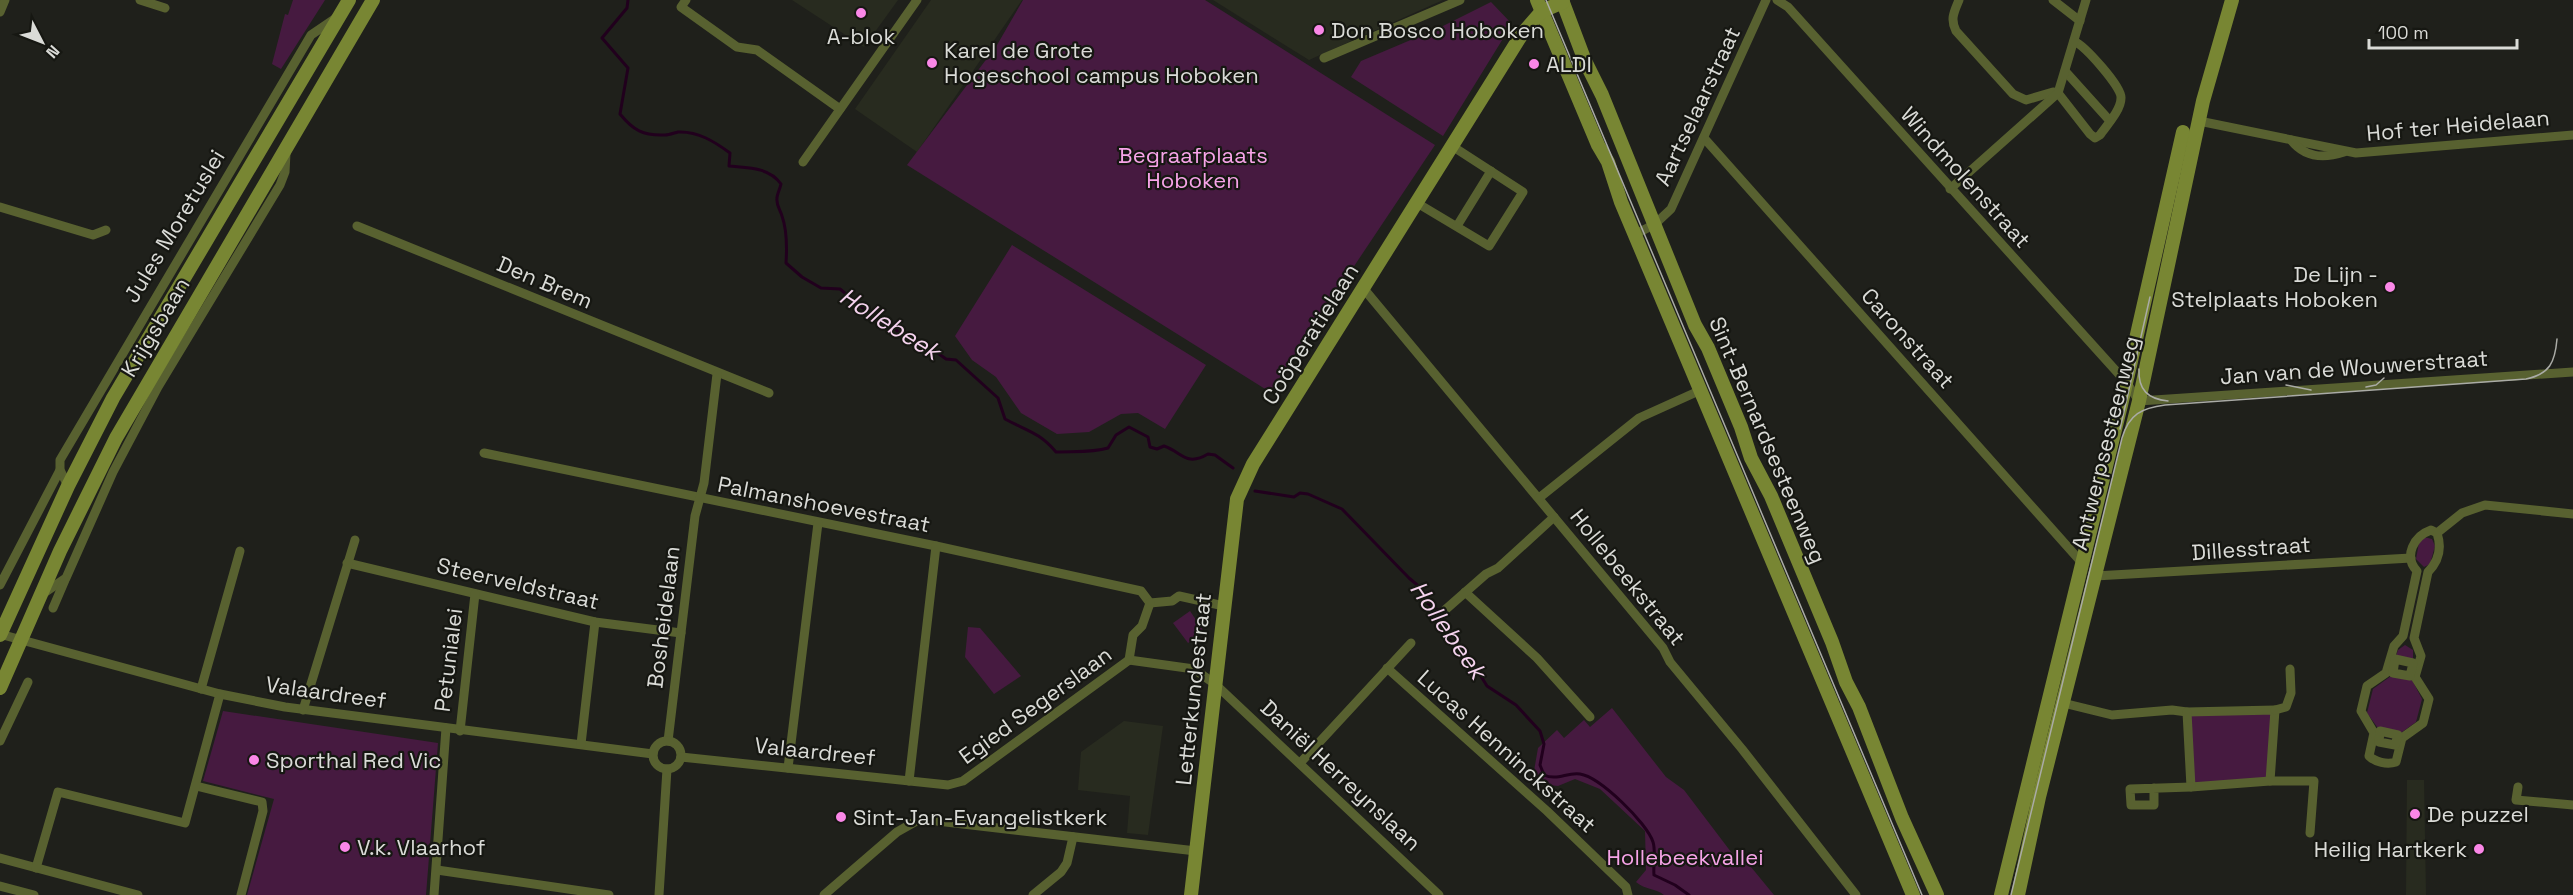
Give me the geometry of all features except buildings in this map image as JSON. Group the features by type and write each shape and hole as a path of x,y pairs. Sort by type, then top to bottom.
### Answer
{"main road":[{"name":"Krijgsbaan","path":"0,635 68,486 113,398 349,0"},
{"name":"Krijgsbaan","path":"0,688 87,494 141,393 372,0"},
{"name":"Antwerpsesteenweg","path":"2018,895 2030,833 2139,401 2199,121 2232,0"},
{"name":"Coöperatielaan","path":"1241,488 1253,464 1540,5 1562,1"},
{"name":"Sint-Bernardsesteenweg","path":"1562,1 1695,325 1708,348 1751,458 1771,496 1832,642 1842,672 1859,706 1902,818 1915,842 1937,895"},
{"name":"Sint-Bernardsesteenweg","path":"1540,5 1598,146 1608,162 1621,202 1913,895"},
{"name":"Antwerpsesteenweg","path":"2001,895 2083,564 2089,529 2126,382 2183,132"},
{"name":"Letterkundestraat","path":"1191,895 1237,499 1241,488"}],"street":[{"path":"0,12 5,0"},
{"path":"140,0 165,8"},
{"path":"686,0 681,7 737,47 757,50 840,109"},
{"path":"802,162 917,0"},
{"path":"1324,58 1460,0"},
{"name":"Aartselaarstraat","path":"1655,224 1671,209 1766,0"},
{"name":"Windmolenstraat","path":"1777,0 1788,8 2126,382 2139,401"},
{"path":"1959,0 1952,23 1956,31 2013,94 2026,100 2053,92 2058,93 2090,134 2096,138 2110,121 2120,102 2120,92 2086,49 2074,41"},
{"path":"2053,0 2080,21"},
{"path":"1950,189 2058,93 2086,0"},
{"name":"Jules Moretuslei","path":"0,585 60,470 60,460 311,35 341,14"},
{"path":"2065,71 2110,121"},
{"name":"Hof ter Heidelaan","path":"2199,121 2291,140 2299,150 2312,156 2334,155 2346,151 2378,152 2573,135"},
{"name":"Caronstraat","path":"1704,138 2083,564"},
{"path":"1417,203 1489,246 1523,192 1452,146"},
{"path":"53,608 113,472 158,387 280,185 285,172 286,149"},
{"path":"1457,226 1491,171"},
{"path":"0,207 93,235 106,230"},
{"path":"1636,234 1655,224"},
{"name":"Den Brem","path":"357,226 717,374 769,393"},
{"name":"Hollebeekstraat","path":"1364,289 1663,648 1670,662 1742,748 1856,895"},
{"name":"Jan van de Wouwerstraat","path":"2139,401 2573,372"},
{"path":"701,499 717,374"},
{"path":"1539,498 1639,418 1701,390"},
{"name":"Palmanshoevestraat","path":"484,453 936,546 1141,591 1150,603"},
{"path":"60,470 68,486"},
{"name":"Bosheidelaan","path":"668,741 695,516 701,499"},
{"path":"2436,533 2462,513 2485,505 2573,514"},
{"path":"1445,610 1486,574 1498,568 1554,517"},
{"path":"788,768 818,523"},
{"path":"2416,571 2403,636 2394,646 2386,673 2367,686 2361,711 2374,733 2369,756 2374,761 2391,764 2396,762 2402,738 2423,723 2429,699 2412,676 2421,656 2414,638 2428,572 2435,565 2440,550 2436,533 2431,530 2417,537 2412,547 2411,558 2412,566 2416,571 2428,572"},
{"path":"303,710 355,540"},
{"path":"909,781 936,546"},
{"path":"201,689 240,551"},
{"name":"Dillesstraat","path":"2095,576 2411,558"},
{"name":"Steerveldstraat","path":"347,562 595,622 681,633"},
{"path":"41,595 66,578"},
{"path":"1465,592 1536,658 1590,717"},
{"name":"Petunialei","path":"459,731 475,594"},
{"path":"1129,660 1133,635 1142,626 1150,603 1172,601 1179,596 1224,606"},
{"path":"581,744 595,622"},
{"name":"Valaardreef","path":"0,635 220,694 303,710 653,754"},
{"path":"2403,636 2414,638"},
{"path":"1301,762 1411,643"},
{"name":"Daniël Herreynslaan","path":"1129,660 1194,669 1215,684 1301,762 1440,895"},
{"name":"Egied Segerslaan","path":"963,781 1129,660"},
{"name":"Lucas Henninckstraat","path":"1387,668 1547,811 1627,891"},
{"path":"2063,703 2112,715 2172,710 2187,712 2275,710 2286,707 2291,693 2290,669"},
{"path":"0,741 28,682"},
{"path":"36,868 58,792 185,823 220,694"},
{"path":"2270,781 2275,710"},
{"path":"2187,712 2191,787"},
{"path":"434,895 446,728"},
{"path":"668,741 679,748 681,757 676,765 667,769 655,763 653,754 659,744 668,741"},
{"name":"Valaardreef","path":"681,757 948,785 963,781"},
{"path":"659,895 667,769"},
{"path":"2154,788 2270,781 2314,782 2310,833"},
{"path":"196,786 262,802 263,812 241,895"},
{"path":"2518,787 2516,800 2573,805"},
{"path":"824,895 897,832 920,819 1196,851"},
{"path":"1033,895 1060,872 1067,862 1073,837"},
{"path":"0,858 117,893 138,895"},
{"path":"437,870 609,895"},
{"path":"0,886 34,895"}],"shaded area":[{"name":"Karel de Grote Hogeschool campus Hoboken","path":"792,0 898,0 864,47"},
{"name":"Karel de Grote Hogeschool campus Hoboken","path":"931,0 1022,0 917,152 855,109"},
{"name":"Don Bosco Hoboken","path":"1213,0 1443,0 1309,60"},
{"path":"1124,721 1163,726 1148,835 1127,833 1130,796 1078,790 1081,752"},
{"name":"De puzzel","path":"2407,780 2424,780 2426,895 2406,895"}],"green space":[{"path":"293,0 325,0 281,69 272,64 285,14 288,15"},
{"name":"Begraafplaats Hoboken","path":"1023,0 1205,0 1435,145 1270,392 907,165 997,45"},
{"path":"1491,2 1512,24 1443,136 1351,77 1361,61 1439,28"},
{"path":"1012,245 1206,365 1165,429 1138,413 1121,414 1089,432 1057,434 1021,413 996,377 972,360 955,336"},
{"path":"2424,537 2432,539 2435,546 2430,564 2424,567 2416,559 2419,543"},
{"path":"1190,611 1204,632 1188,643 1173,623"},
{"path":"968,627 980,628 1021,676 994,694 965,657"},
{"path":"2405,645 2413,650 2413,663 2395,659 2398,650"},
{"path":"2391,676 2410,676 2422,699 2416,722 2398,735 2380,731 2367,713 2373,689"},
{"name":"Hollebeekvallei","path":"1612,708 1666,777 1684,790 1731,852 1751,867 1774,895 1664,895 1643,886 1636,882 1646,870 1645,831 1600,789 1575,779 1558,786 1541,784 1534,771 1538,748 1557,730 1564,738 1584,720 1590,727"},
{"path":"2275,710 2270,781 2191,787 2187,712"},
{"name":"V.k. Vlaarhof","path":"223,711 438,743 426,895 247,895 274,799 203,781"}],"waterway":[{"name":"Hollebeek","path":"628,0 627,8 602,38 628,68 620,114 634,128 645,133 665,135 685,132 706,138 730,153 729,166 758,169 776,178 781,184 777,200 785,227 786,263 802,277 821,288 840,289 863,308 889,321 902,337 921,341 946,359 956,360 998,398 1005,419 1038,436 1056,452 1108,448 1116,435 1129,427 1148,437 1150,447 1157,449 1164,446 1189,459 1201,458 1208,454 1215,455 1233,468"},
{"name":"Hollebeek","path":"1255,491 1294,497 1300,493 1308,494 1342,509 1422,589 1427,603 1441,612 1449,640 1466,652 1487,686 1516,705 1540,731 1544,744 1540,765 1544,775 1553,777 1580,774 1589,777 1610,792 1633,813 1649,834 1654,846 1654,875 1689,895"}],"tram line":[{"path":"1546,0 1922,895"},
{"path":"2120,429 2150,297"},
{"path":"2011,895 2122,438 2128,423 2143,410 2165,405 2526,379 2541,374 2550,366 2555,354 2557,339"},
{"path":"2139,369 2142,388 2150,396 2168,401"},
{"path":"2366,387 2376,385 2384,378"},
{"path":"2286,385 2311,390"}],"place":[{"name":"A-blok","path":"861,13"},
{"name":"Don Bosco Hoboken","path":"1319,30"},
{"name":"Karel de Grote Hogeschool campus Hoboken","path":"932,63"},
{"name":"ALDI","path":"1534,64"},
{"name":"De Lijn - Stelplaats Hoboken","path":"2390,287"},
{"name":"Sporthal Red Vic","path":"254,760"},
{"name":"De puzzel","path":"2415,814"},
{"name":"Sint-Jan-Evangelistkerk","path":"841,817"},
{"name":"V.k. Vlaarhof","path":"345,847"},
{"name":"Heilig Hartkerk","path":"2479,849"}]}
